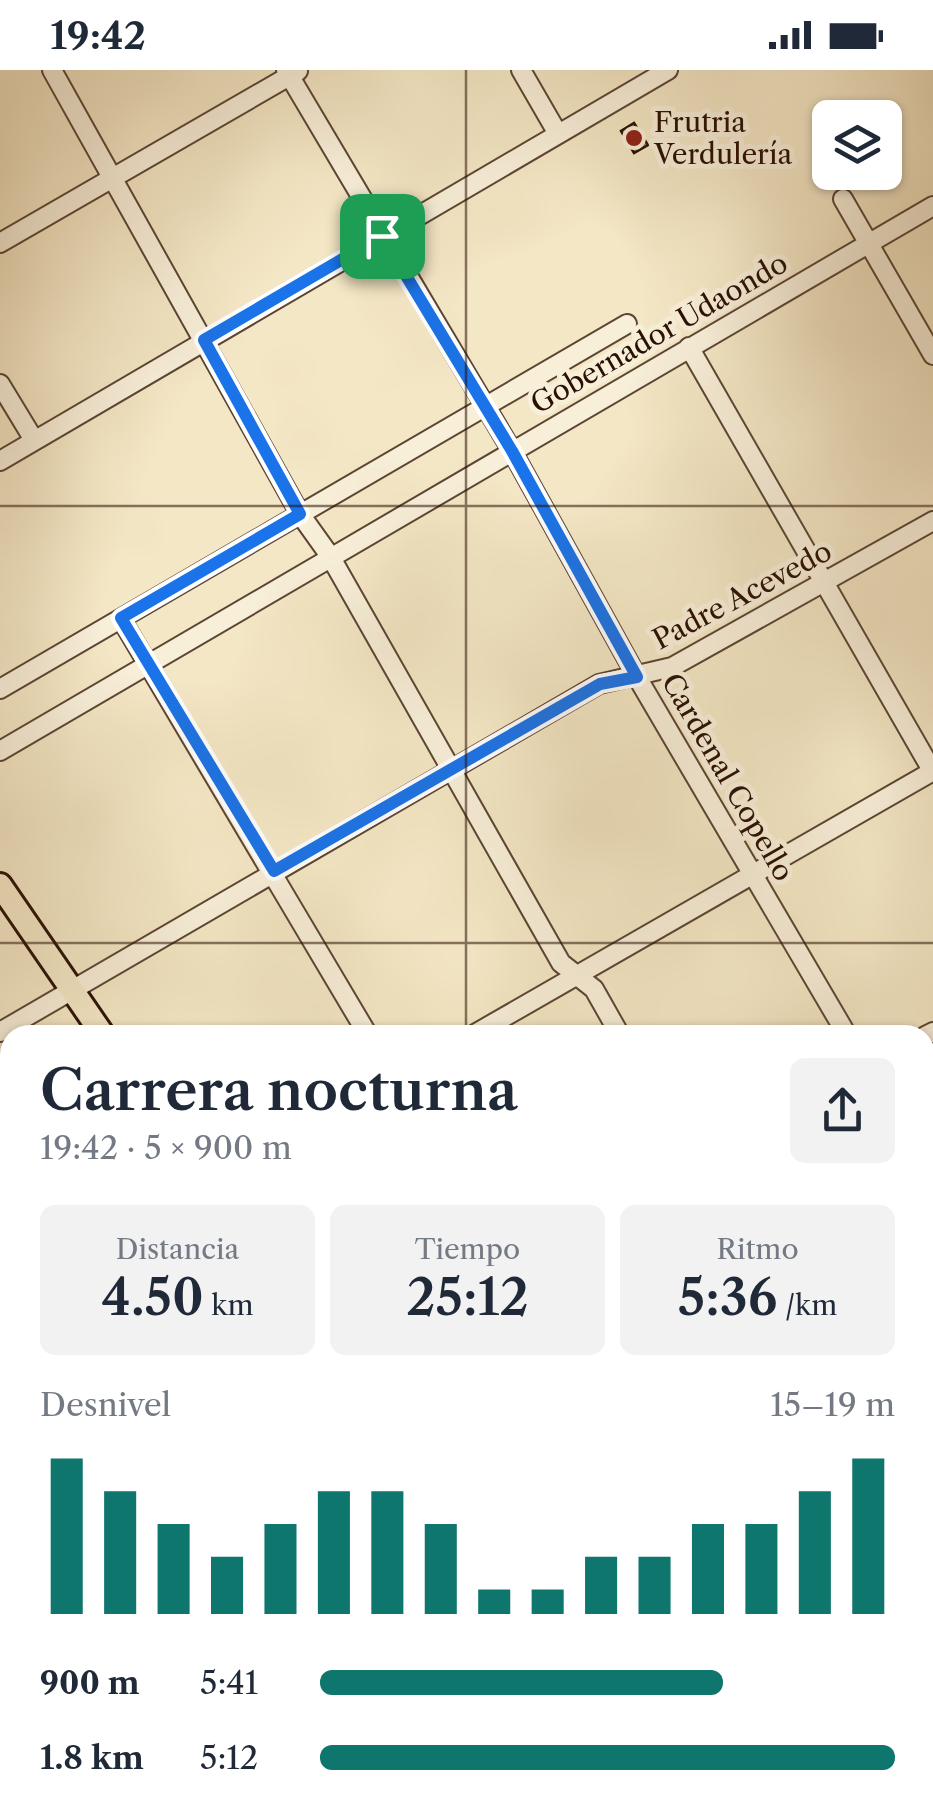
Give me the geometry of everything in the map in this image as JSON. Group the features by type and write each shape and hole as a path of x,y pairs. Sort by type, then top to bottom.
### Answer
{"main road":[{"path":"0,885 84,1025"},
{"path":"0,905 95,1025"}],"street":[{"path":"52,70 300,514 330,556 561,964 594,988 614,1025"},
{"path":"521,70 558,134"},
{"path":"0,461 668,70"},
{"path":"0,243 291,72"},
{"name":"Cardenal Copello","path":"291,72 382,236 512,451 637,677 841,1025"},
{"path":"844,199 933,355"},
{"name":"Gobernador Udaondo","path":"0,751 933,206"},
{"path":"0,690 627,324"},
{"path":"490,1025 933,772 689,348"},
{"path":"0,384 34,440"},
{"name":"Padre Acevedo","path":"12,1025 600,684 672,667 933,521"},
{"path":"121,618 362,1025"}],"building":[{"name":"Frutria Verdulería","path":"634,123 648,145 634,153 621,131"}],"place":[{"name":"Frutria Verdulería","path":"634,138"}],"route":[{"path":"382,236 512,451 637,677 600,684 274,871 121,618 300,514 204,340 382,236"}]}
